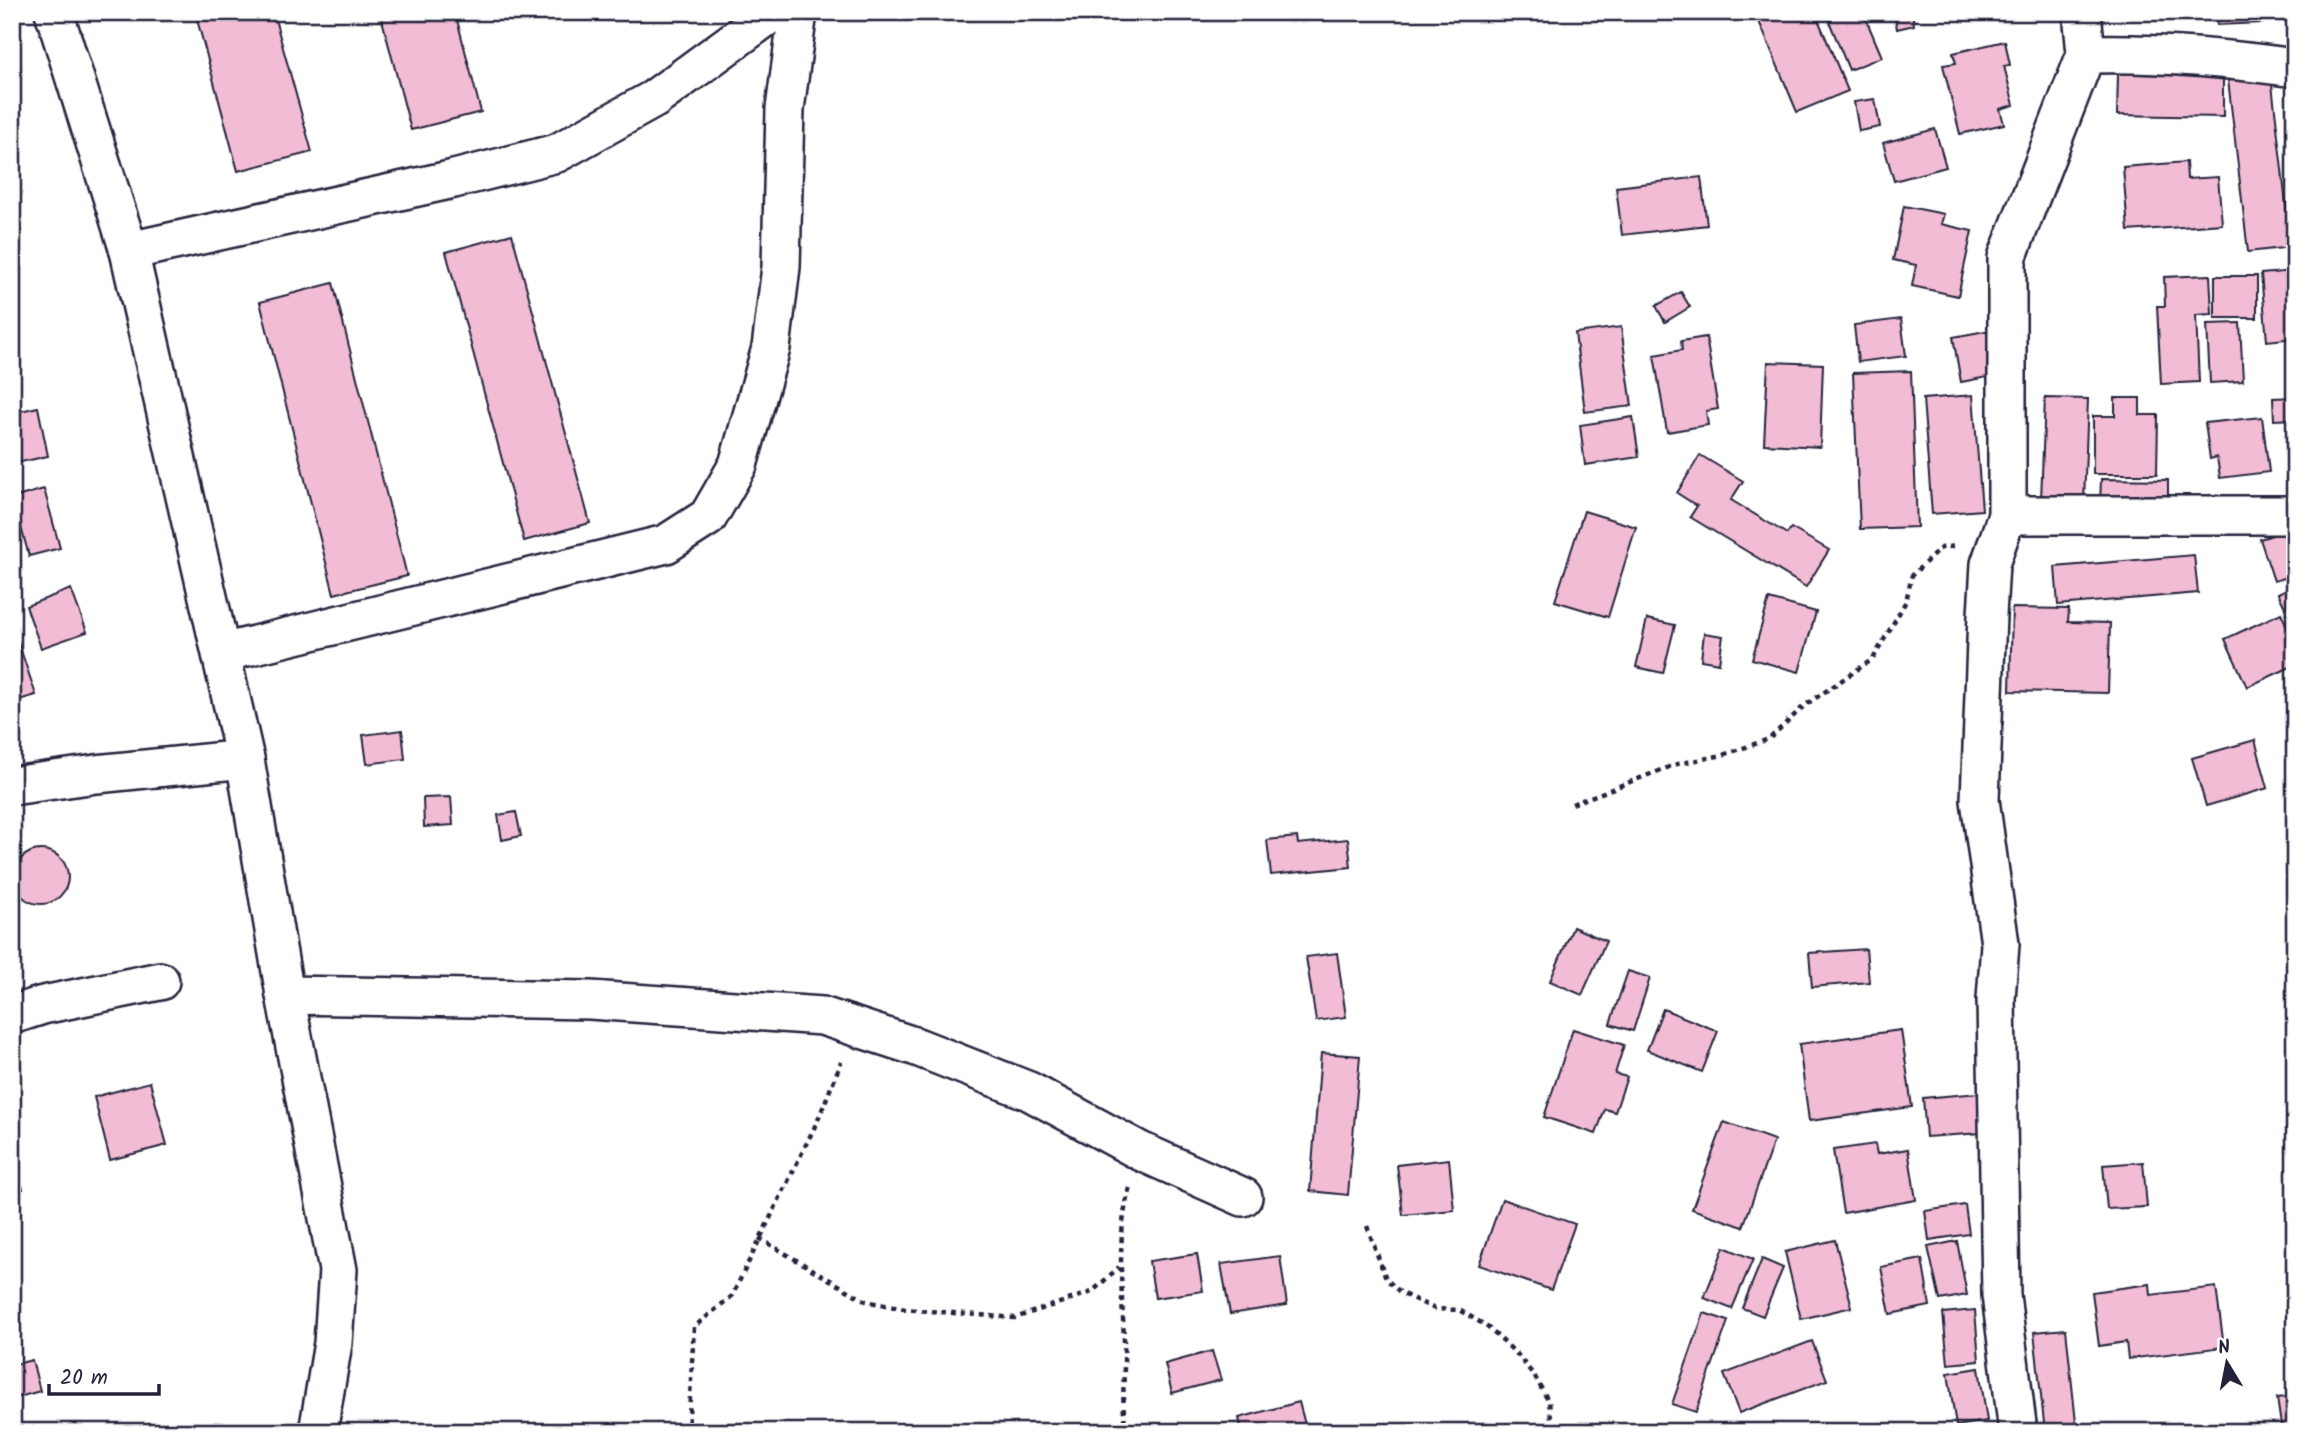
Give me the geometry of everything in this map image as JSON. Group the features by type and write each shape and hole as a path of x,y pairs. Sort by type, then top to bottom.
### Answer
{"street":[{"path":"54,12 130,251 245,758 285,995 338,1270 333,1343 318,1432"},
{"path":"130,251 454,179 557,153 654,99 773,12"},
{"path":"222,653 666,544 708,516 738,465 771,348 781,267 785,109 798,12"},
{"path":"2018,1432 2001,1295 1996,999 2000,944 1980,800 1987,615 1990,564 2002,528 2007,258 2086,54 2082,12"},
{"path":"2086,54 2143,52 2232,59 2295,68"},
{"path":"2002,528 2295,514"},
{"path":"12,786 245,758"},
{"path":"12,1015 43,1005 160,981"},
{"path":"285,995 590,1000 822,1016 856,1025 1029,1091 1140,1151 1243,1197"}],"path":[{"path":"1572,804 1666,767 1723,755 1769,739 1804,706 1873,659 1906,601 1912,575 1941,548 2002,528"},
{"path":"688,1432 694,1327 732,1296 818,1120 856,1025"},
{"path":"1126,1432 1123,1411 1124,1342 1119,1267 1127,1197 1140,1151"},
{"path":"1367,1226 1386,1279 1401,1293 1435,1309 1460,1310 1485,1325 1517,1354 1535,1377 1549,1402 1553,1432"},
{"path":"759,1238 866,1301 905,1309 1015,1318 1092,1292 1119,1267"}],"building":[{"path":"195,12 273,12 312,152 238,171"},
{"path":"380,12 455,12 481,112 411,130"},
{"path":"1774,12 1815,12 1848,91 1797,112 1758,19"},
{"path":"1836,12 1863,12 1882,57 1849,70 1827,16"},
{"path":"1894,12 1912,12 1914,25 1897,29"},
{"path":"2216,12 2262,12 2262,23 2217,25"},
{"path":"2005,41 2010,65 2004,66 2014,105 2000,109 2004,124 1960,134 1943,65 1956,63 1953,53"},
{"path":"2270,67 2291,247 2248,252 2227,71"},
{"path":"2118,73 2223,75 2223,117 2117,115"},
{"path":"1875,99 1880,127 1859,131 1854,102"},
{"path":"1935,129 1946,167 1894,181 1883,143"},
{"path":"2186,162 2187,179 2218,177 2222,224 2128,231 2123,167"},
{"path":"1701,177 1707,225 1622,235 1616,187"},
{"path":"1904,206 1944,214 1941,224 1972,231 1958,296 1912,286 1916,265 1893,260"},
{"path":"512,234 590,523 524,541 446,252"},
{"path":"2294,271 2295,338 2267,341 2261,274"},
{"path":"2210,275 2212,314 2196,315 2199,382 2161,384 2157,306 2165,306 2164,277"},
{"path":"2215,276 2257,276 2257,318 2215,318"},
{"path":"333,283 407,576 334,594 260,302"},
{"path":"1681,292 1690,307 1665,322 1656,306"},
{"path":"1901,319 1906,356 1858,362 1854,325"},
{"path":"2240,323 2243,381 2210,383 2207,324"},
{"path":"1621,327 1632,406 1585,412 1575,333"},
{"path":"1991,330 1998,375 1961,382 1953,337"},
{"path":"1706,337 1718,409 1706,411 1708,425 1667,432 1654,355 1682,350 1681,341"},
{"path":"12,359 19,387 12,388"},
{"path":"1768,362 1823,364 1820,447 1764,444"},
{"path":"1911,371 1917,527 1860,529 1853,373"},
{"path":"1973,395 1982,510 1932,514 1923,399"},
{"path":"2295,397 2295,419 2274,420 2273,398"},
{"path":"2045,398 2088,399 2084,502 2041,500"},
{"path":"2115,398 2140,398 2140,415 2158,415 2157,474 2093,474 2093,416 2115,416"},
{"path":"38,407 48,456 12,464 12,413"},
{"path":"1633,417 1639,457 1585,465 1580,425"},
{"path":"2262,417 2269,472 2220,478 2217,457 2210,459 2205,423"},
{"path":"1700,455 1743,481 1731,500 1787,534 1791,528 1829,550 1806,587 1690,517 1697,506 1677,493"},
{"path":"2101,479 2168,480 2168,508 2100,506"},
{"path":"44,489 60,548 29,556 13,498"},
{"path":"1584,511 1636,527 1608,617 1555,601"},
{"path":"2295,528 2295,575 2274,581 2260,539"},
{"path":"2194,555 2198,593 2058,605 2055,567"},
{"path":"2295,585 2295,628 2278,593"},
{"path":"71,589 87,632 41,648 26,606"},
{"path":"1769,599 1816,612 1799,672 1752,659"},
{"path":"2012,608 2069,609 2068,622 2110,623 2108,693 2010,691"},
{"path":"2281,613 2295,643 2295,665 2247,687 2225,639"},
{"path":"1647,619 1675,625 1663,673 1636,667"},
{"path":"12,624 36,695 12,702"},
{"path":"1704,633 1723,636 1719,663 1701,660"},
{"path":"402,730 405,759 367,764 363,735"},
{"path":"2255,740 2268,788 2206,806 2192,758"},
{"path":"451,797 453,825 424,827 423,798"},
{"path":"516,812 521,836 502,840 498,815"},
{"path":"1297,837 1298,844 1348,839 1351,867 1271,875 1267,840"},
{"path":"41,850 60,858 68,877 60,896 41,904 22,896 14,877 22,858"},
{"path":"1573,927 1606,941 1582,995 1550,981"},
{"path":"1866,949 1869,982 1812,987 1809,953"},
{"path":"1337,953 1346,1017 1316,1021 1306,957"},
{"path":"1628,971 1650,978 1633,1031 1610,1024"},
{"path":"1663,1009 1718,1031 1702,1072 1647,1050"},
{"path":"1573,1029 1624,1045 1615,1074 1627,1077 1615,1112 1605,1109 1596,1134 1544,1117"},
{"path":"1901,1030 1912,1107 1809,1121 1799,1044"},
{"path":"1321,1053 1360,1056 1348,1195 1310,1191"},
{"path":"150,1082 167,1145 110,1160 94,1097"},
{"path":"1979,1093 1981,1133 1926,1137 1923,1098"},
{"path":"1724,1122 1774,1140 1743,1227 1692,1209"},
{"path":"1875,1144 1877,1154 1908,1149 1916,1200 1843,1213 1833,1150"},
{"path":"1449,1159 1454,1210 1403,1215 1397,1165"},
{"path":"12,1162 23,1189 12,1193"},
{"path":"2143,1162 2147,1207 2107,1209 2103,1165"},
{"path":"1502,1199 1575,1224 1551,1290 1479,1265"},
{"path":"1965,1205 1969,1234 1929,1240 1925,1211"},
{"path":"1835,1240 1852,1307 1801,1319 1785,1252"},
{"path":"1957,1241 1967,1295 1940,1300 1928,1247"},
{"path":"1724,1247 1753,1259 1732,1309 1704,1298"},
{"path":"1197,1254 1203,1291 1155,1298 1149,1261"},
{"path":"1280,1256 1287,1305 1230,1314 1221,1264"},
{"path":"1762,1259 1783,1268 1763,1316 1742,1308"},
{"path":"1922,1259 1930,1306 1890,1314 1881,1267"},
{"path":"2150,1284 2151,1295 2216,1287 2224,1347 2128,1359 2126,1342 2099,1346 2092,1292"},
{"path":"1975,1310 1979,1361 1948,1364 1943,1313"},
{"path":"1704,1313 1728,1321 1696,1412 1672,1404"},
{"path":"2066,1329 2077,1432 2045,1432 2034,1332"},
{"path":"1812,1341 1827,1380 1739,1413 1724,1374"},
{"path":"1212,1351 1221,1380 1172,1393 1165,1364"},
{"path":"32,1360 40,1391 12,1399 12,1365"},
{"path":"1979,1368 1987,1421 1956,1426 1948,1373"},
{"path":"2295,1396 2295,1432 2282,1432 2277,1398"},
{"path":"1299,1402 1307,1432 1242,1432 1239,1418"}]}
